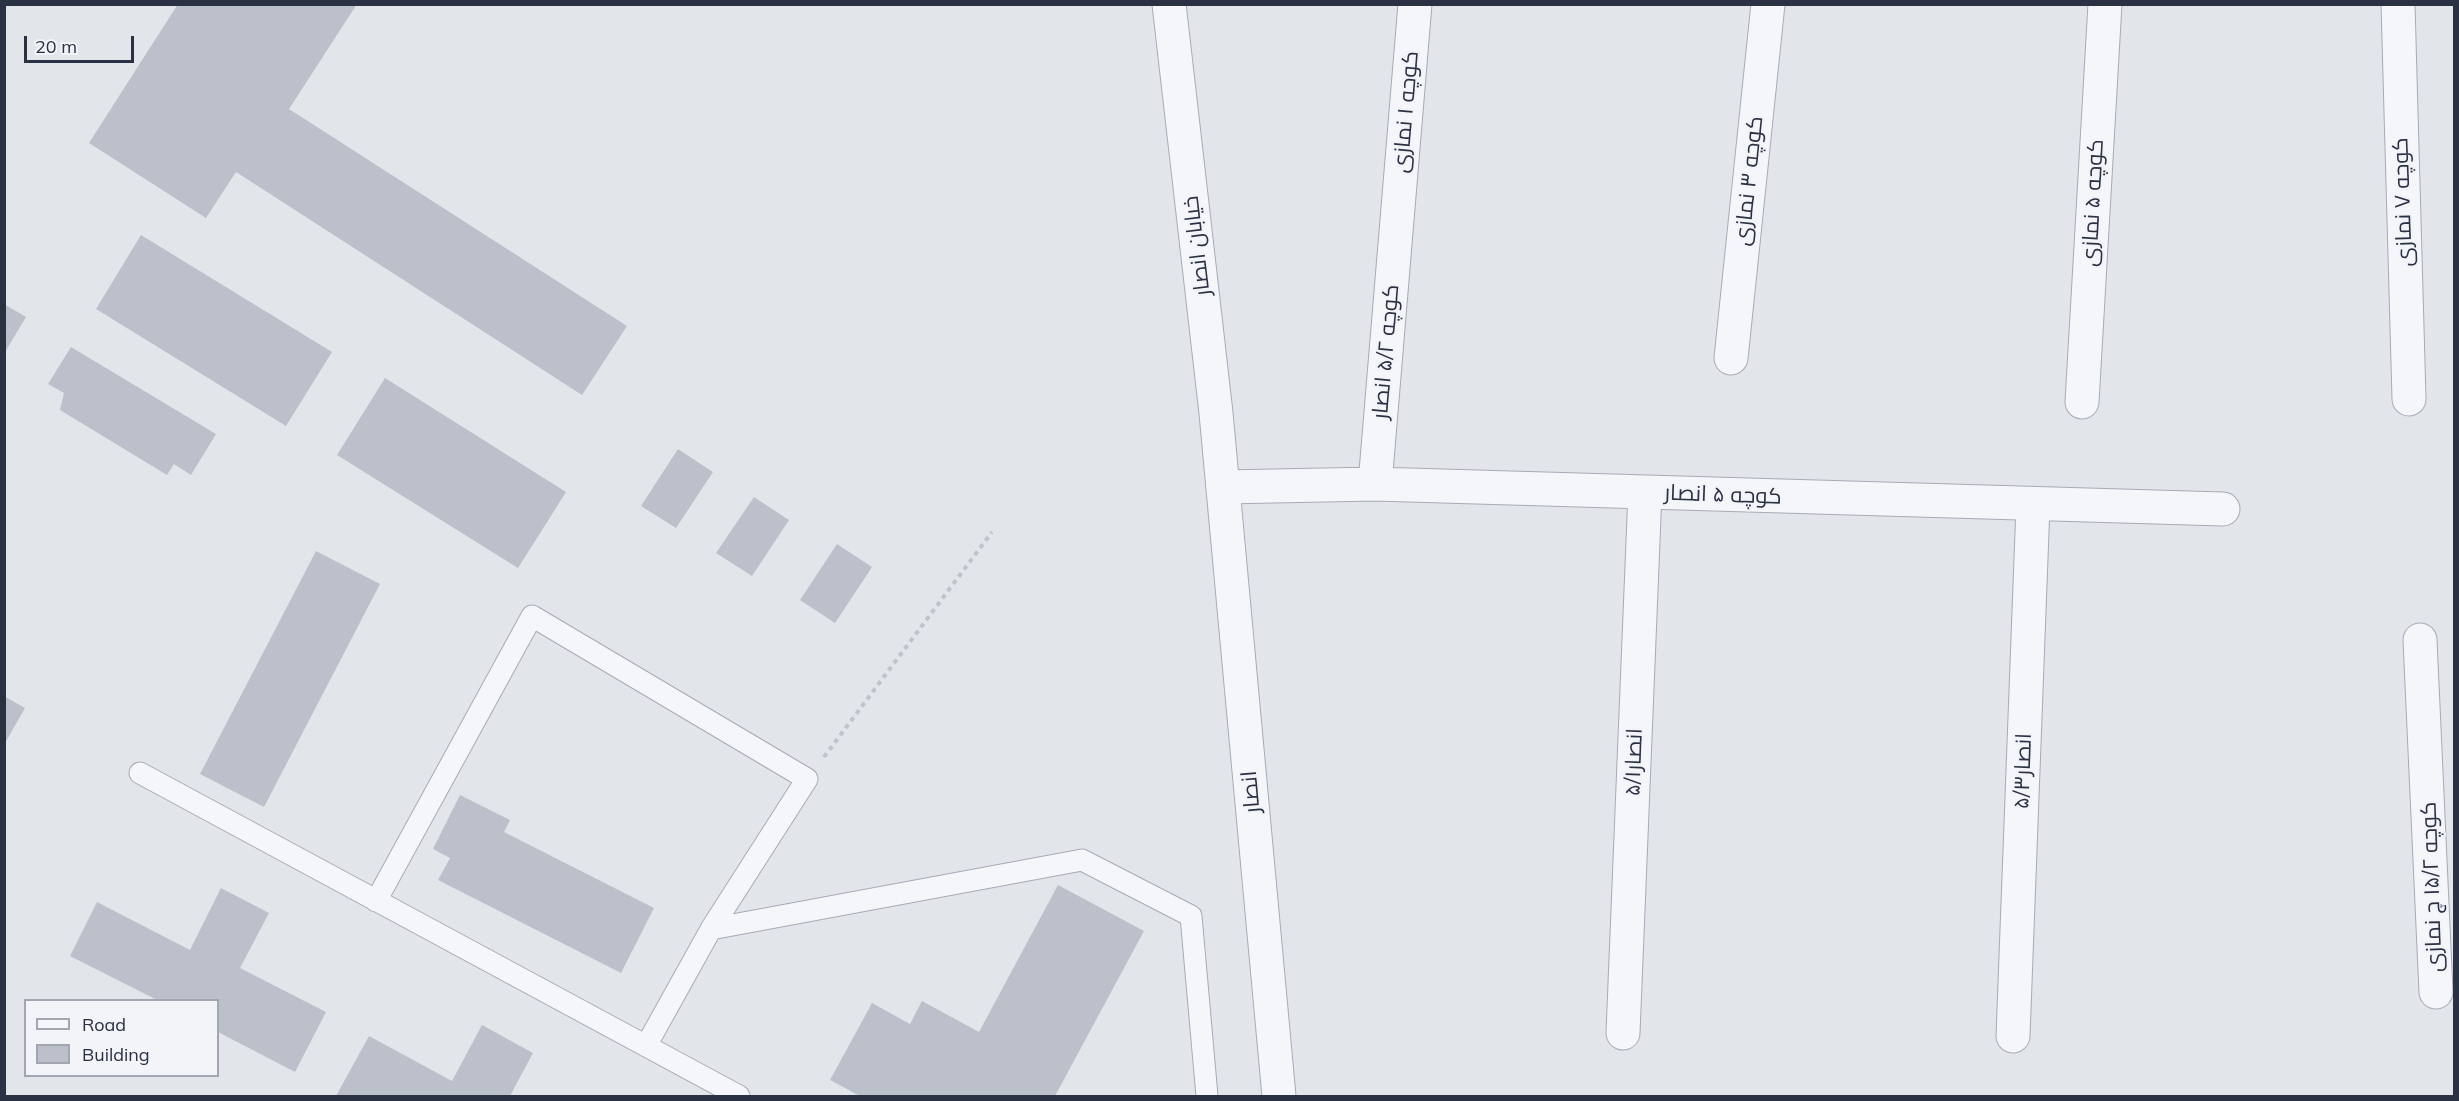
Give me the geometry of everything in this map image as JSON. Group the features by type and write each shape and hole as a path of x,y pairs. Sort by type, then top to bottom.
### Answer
{"street":[{"name":"خیابان انصار","path":"1169,4 1223,487"},
{"name":"کوچه ۱ نمازی","path":"1397,220 1415,4"},
{"name":"کوچه ۳ نمازی","path":"1731,358 1768,4"},
{"name":"کوچه ۵ نمازی","path":"2082,402 2104,4"},
{"name":"کوچه ۷ نمازی","path":"2398,4 2409,399"},
{"name":"کوچه ۵/۲ انصار","path":"1375,484 1397,220"},
{"name":"کوچه ۵ انصار","path":"1223,487 1375,484 2033,506 2223,509"},
{"name":"انصار","path":"1223,487 1279,1096"},
{"name":"انصار۵/۱","path":"1623,1033 1645,492"},
{"name":"انصار۵/۳","path":"2013,1036 2033,506"},
{"name":"کوچه ۱۵/۲ چ نمازی","path":"2420,639 2441,782 2436,992"}],"lane":[{"path":"376,901 532,616 807,779 711,929 646,1046"},
{"path":"140,773 739,1096"},
{"path":"711,929 1082,860 1191,916 1207,1096"}],"path":[{"path":"807,779 992,532"}],"building":[{"path":"178,4 357,4 289,109 627,326 582,395 236,172 206,218 89,143"},
{"path":"141,235 332,352 286,426 96,309"},
{"path":"4,304 26,317 4,354"},
{"path":"71,347 216,434 191,475 174,464 167,475 60,410 64,393 48,384"},
{"path":"385,378 566,492 518,568 337,455"},
{"path":"678,449 713,472 676,528 641,506"},
{"path":"754,497 789,520 752,576 716,553"},
{"path":"837,544 872,567 835,623 800,600"},
{"path":"316,551 380,584 264,807 200,774"},
{"path":"4,696 25,708 4,745"},
{"path":"460,795 510,820 504,832 654,908 621,973 438,880 450,858 433,849"},
{"path":"1058,885 1144,931 1055,1096 860,1096 830,1080 872,1003 910,1024 922,1001 979,1032"},
{"path":"221,888 269,913 240,968 326,1012 295,1072 219,1033 219,999 155,999 70,956 97,902 190,950"},
{"path":"482,1025 533,1053 510,1096 336,1096 369,1036 452,1081"}]}
